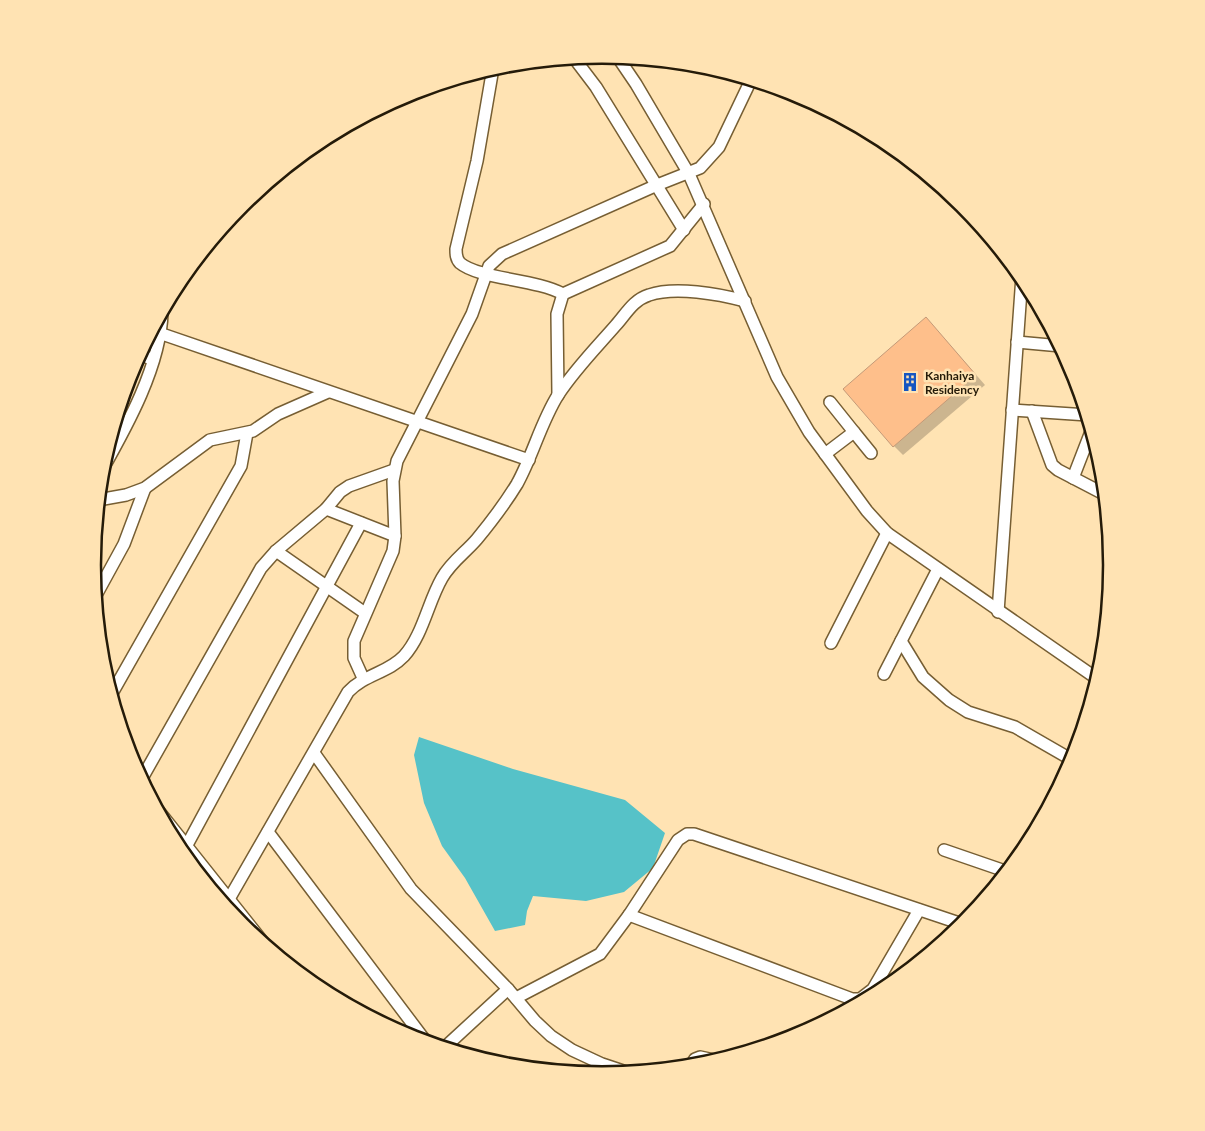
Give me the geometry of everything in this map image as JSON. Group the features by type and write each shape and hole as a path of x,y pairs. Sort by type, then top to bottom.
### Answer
{"street":[{"path":"579,65 596,87 684,230"},
{"path":"623,65 689,174 704,204 777,377 809,432 867,511 887,533 998,612 1092,675"},
{"path":"492,76 477,161 456,249 457,260 462,264 485,273 545,286 563,294 670,246 704,204"},
{"path":"363,678 354,658 353,649 365,613 389,564 395,536 394,470 472,314 485,273 494,260 502,254 657,185 689,174 707,163 719,147 748,86"},
{"path":"998,612 1021,289"},
{"path":"228,900 348,692 363,678 382,672 404,656 411,646 442,578 454,562 477,539 516,485 558,395 584,360 634,303 648,295 665,292 698,293 725,295 745,301"},
{"path":"558,395 557,314 563,294"},
{"path":"116,443 134,409 162,334 162,326"},
{"path":"162,334 416,423 529,460"},
{"path":"1017,342 1054,345"},
{"path":"146,357 153,360"},
{"path":"105,499 126,495 145,488 210,440 247,433 278,414 328,392"},
{"path":"830,402 871,453"},
{"path":"1012,414 1032,411 1081,414"},
{"path":"1032,411 1049,461 1058,470 1099,491"},
{"path":"825,454 854,432"},
{"path":"116,686 241,466 247,433"},
{"path":"1073,478 1088,440"},
{"path":"145,772 261,568 276,551 326,509 340,492 349,486 394,470"},
{"path":"102,585 124,544 145,488"},
{"path":"326,509 395,536"},
{"path":"187,845 328,587 361,522"},
{"path":"831,643 887,533"},
{"path":"276,551 365,613"},
{"path":"884,674 938,569"},
{"path":"901,641 923,677 949,700 968,712 1015,727 1067,757"},
{"path":"314,753 411,890 551,1036 587,1057 612,1067"},
{"path":"268,832 419,1033"},
{"path":"516,998 600,954 630,915 678,840 687,834 694,834 776,860 955,922"},
{"path":"182,839 212,880"},
{"path":"944,850 1002,870"},
{"path":"882,982 919,910"},
{"path":"630,915 856,998"},
{"path":"449,1043 508,989"}],"water":[{"path":"419,737 513,769 625,800 665,833 653,868 624,892 586,901 533,896 527,911 525,925 495,931 465,878 442,846 424,803 414,755"}],"building":[{"name":"Kanhaiya Residency","path":"926,317 976,375 893,447 843,389"}],"place":[{"name":"Kanhaiya Residency","path":"910,382"}]}
